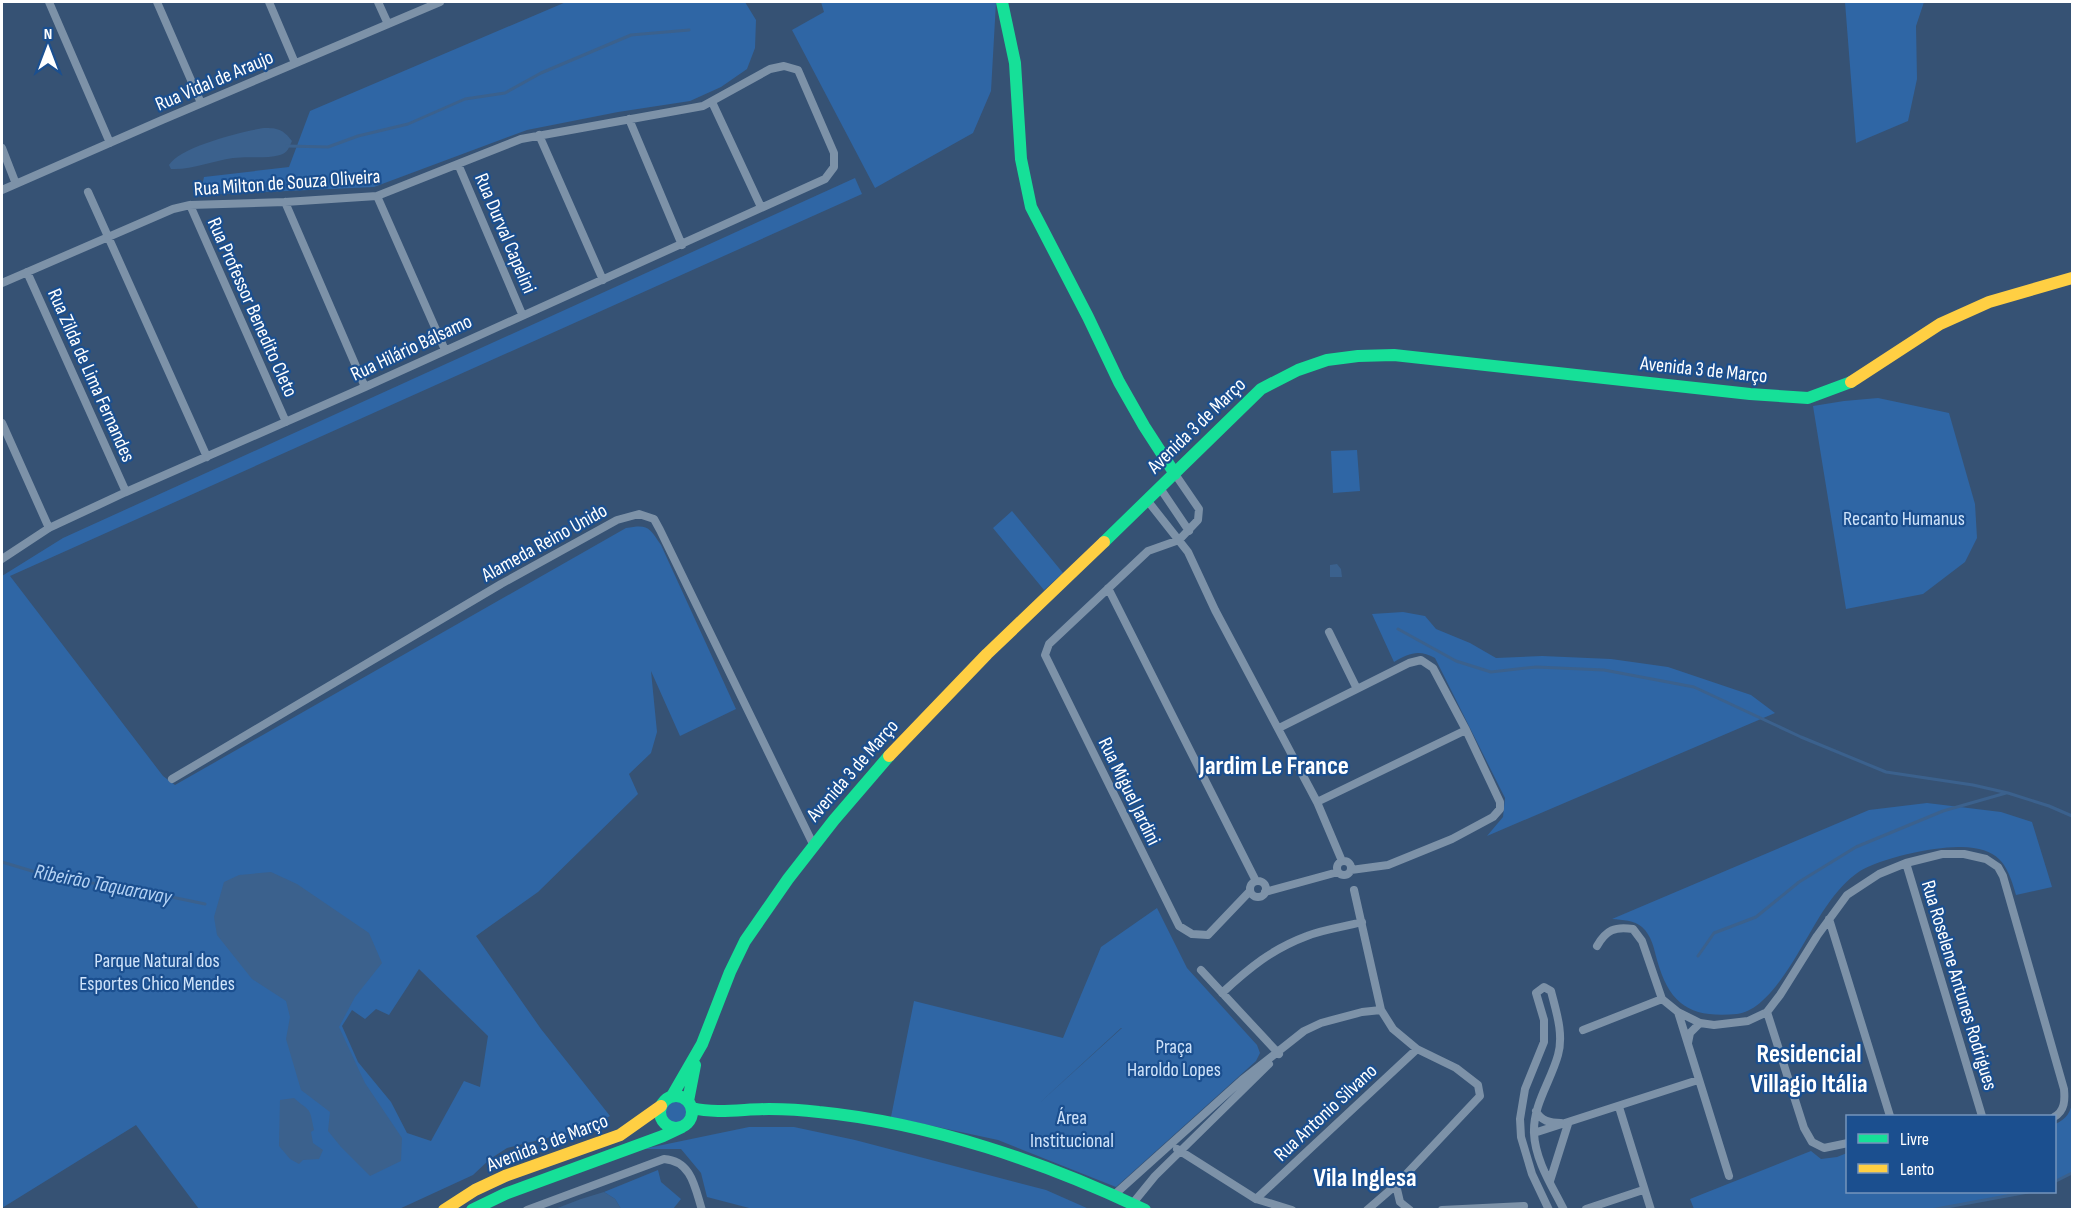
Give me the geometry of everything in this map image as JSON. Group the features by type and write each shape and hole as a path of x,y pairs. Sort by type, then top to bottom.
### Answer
{"main road":[{"path":"1002,2 1015,63 1021,159 1031,207 1119,382 1174,474"},
{"name":"Avenida 3 de Março","path":"672,1096 696,1058 729,973 744,944 813,844 888,756 945,697 1262,388 1300,367 1332,357 1360,354 1394,355 1750,394 1808,398 1858,380 1940,324 1989,302 2073,278"},
{"name":"Avenida 3 de Março","path":"690,1105 696,1058"},
{"path":"690,1105 691,1117 684,1125 673,1127 664,1123 660,1115 660,1106 672,1096 681,1096 690,1105 705,1111 820,1112 920,1129 994,1149 1145,1209"},
{"name":"Avenida 3 de Março","path":"444,1209 475,1190 505,1176 620,1135 660,1106"},
{"name":"Avenida 3 de Março","path":"472,1209 504,1194 663,1136 684,1125 741,1110"}],"street":[{"path":"50,2 110,143"},
{"path":"157,2 201,104"},
{"path":"269,2 295,63"},
{"path":"378,2 388,24"},
{"name":"Rua Vidal de Araujo","path":"2,190 440,2"},
{"name":"Rua Milton de Souza Oliveira","path":"2,283 173,209 190,205 377,196 521,139 703,106 770,69 783,66 798,70 834,153 834,168"},
{"path":"712,102 761,207"},
{"path":"629,119 682,245"},
{"path":"539,135 603,280"},
{"path":"2,148 16,184"},
{"name":"Rua Durval Capelini","path":"458,165 522,314"},
{"name":"Rua Hilário Bálsamo","path":"2,559 49,528 522,314 682,245 825,179 834,168"},
{"path":"88,192 207,457"},
{"path":"377,196 445,350"},
{"path":"285,202 365,387"},
{"name":"Rua Professor Benedito Cleto","path":"190,205 286,422"},
{"name":"Rua Zilda de Lima Fernandes","path":"27,272 126,492"},
{"path":"2,423 49,528"},
{"path":"1174,474 1198,509 1198,520 1179,540 1148,550 1108,588 1256,881 1263,884 1265,892"},
{"path":"1160,488 1189,531"},
{"path":"1147,500 1188,552 1215,610 1317,802 1342,861"},
{"name":"Alameda Reino Unido","path":"172,779 501,584 617,520 639,514 654,519 660,530 813,844"},
{"name":"Rua Miguel Jardini","path":"1108,588 1049,644 1045,656 1179,926 1192,934 1208,935 1250,891"},
{"path":"1329,632 1358,689"},
{"path":"1256,881 1250,886 1250,891 1253,896 1258,897 1265,892 1338,872 1345,876 1351,870 1388,865 1461,834 1493,817 1500,809 1500,802 1466,730 1433,668 1421,660 1409,663 1279,728"},
{"path":"1317,802 1466,730"},
{"path":"1598,946 1605,933 1619,927 1633,929 1642,941 1662,999 1678,1012 1700,1023 1714,1025 1748,1021 1767,1012 1847,895 1879,874 1906,863 1942,854 1965,854 1986,859 1998,867 2003,876 2064,1089 2065,1104 2056,1117"},
{"path":"1342,861 1349,863 1351,870"},
{"path":"1338,872 1337,866 1342,861"},
{"name":"Rua Roselene Antunes Rodrigues","path":"1906,863 1982,1115"},
{"path":"1354,890 1381,1010 1393,1029 1417,1049 1456,1068 1478,1085 1480,1096 1396,1185 1367,1209"},
{"path":"1829,919 1890,1115"},
{"path":"1222,993 1257,962 1284,946 1309,935 1362,922"},
{"path":"1201,970 1277,1053"},
{"path":"1549,1209 1532,1174 1521,1137 1520,1119 1525,1089 1544,1042 1544,1020 1536,993 1544,987 1551,991 1559,1021 1559,1053 1536,1111 1534,1133 1538,1154 1564,1209"},
{"path":"1583,1030 1662,999"},
{"path":"1114,1195 1169,1144 1304,1031 1321,1023 1362,1012 1381,1010"},
{"path":"1678,1012 1729,1176"},
{"path":"1767,1012 1804,1128 1812,1142 1824,1148 1846,1143"},
{"path":"1688,1044 1690,1034 1700,1023"},
{"name":"Rua Antonio Silvano","path":"1256,1198 1417,1049"},
{"path":"1133,1203 1179,1150 1277,1053"},
{"path":"1538,1061 1559,1053"},
{"path":"1534,1133 1568,1124 1698,1080"},
{"path":"1619,1107 1650,1209"},
{"path":"1536,1111 1539,1118 1568,1124"},
{"path":"1550,1181 1568,1124"},
{"path":"1169,1144 1256,1198 1293,1209"},
{"path":"527,1209 664,1160 678,1162 687,1169 692,1177 702,1209"},
{"path":"1396,1185 1400,1202 1410,1209"},
{"path":"1586,1209 1643,1190"},
{"path":"1442,1209 1524,1206"}],"green space":[{"path":"566,2 745,2 756,20 755,48 747,69 721,87 690,101 527,130 374,187 200,195 204,177 289,167 310,111"},
{"path":"821,2 996,2 991,91 973,133 875,188 792,30 824,12"},
{"path":"1845,2 1924,2 1916,26 1917,79 1908,121 1856,143"},
{"name":"Parque Natural dos Esportes Chico Mendes","path":"855,178 862,194 10,576 163,776 175,785 626,528 639,526 647,528 661,545 736,709 680,736 651,671 657,732 651,753 629,774 638,794 538,892 476,936 541,1029 610,1116 591,1127 507,1148 490,1159 473,1175 397,1210 199,1209 136,1125 2,1208 2,576 63,538","holes":["419,969 488,1036 480,1087 464,1081 431,1141 407,1133 391,1102 358,1062 342,1026 352,1010 365,1019 376,1009 389,1015"]},
{"name":"Recanto Humanus","path":"1878,398 1949,413 1975,504 1977,538 1965,562 1923,594 1846,609 1813,406"},
{"path":"1357,450 1360,491 1333,493 1331,451"},
{"path":"1012,511 1063,573 1044,590 993,528"},
{"path":"1403,612 1425,616 1436,629 1470,643 1496,658 1542,656 1611,659 1668,667 1751,695 1775,713 1487,836 1503,817 1505,798 1435,658 1414,653 1394,662 1372,614"},
{"path":"1927,803 2001,812 2032,822 2052,887 2016,895 2009,874 1999,859 1984,850 1974,848 1950,847 1924,851 1895,857 1869,866 1851,878 1835,895 1777,985 1751,1009 1737,1014 1707,1014 1685,1006 1676,998 1662,976 1648,934 1632,922 1612,919 1869,810"},
{"path":"1157,908 1187,968 1257,1045 1260,1053 1256,1061 1116,1187 998,1140 891,1117 914,1001 1063,1038 1101,947","holes":["1121,1028 1122,1028 1035,1107"]},
{"path":"2072,1100 2072,1172 2056,1181 2056,1123 2068,1115"},
{"path":"675,1101 685,1108 686,1112 679,1122 675,1123 665,1116 664,1112 671,1102"},
{"path":"749,1127 794,1127 855,1140 1046,1190 1089,1209 753,1209 707,1197 701,1173 681,1149 643,1149"},
{"path":"1811,1151 1821,1159 1846,1153 1846,1193 2023,1193 1931,1210 1694,1209 1690,1199"},
{"path":"658,1170 661,1182 681,1199 673,1209 621,1209 615,1199 604,1192"}],"shaded area":[{"path":"264,128 280,130 289,137 292,141 285,153 268,157 233,158 187,168 171,169 169,165 175,158 198,146 227,136"},
{"path":"1337,564 1341,569 1342,577 1330,577 1330,565"},
{"path":"271,872 297,884 369,933 382,963 355,997 339,1027 365,1083 402,1138 401,1161 370,1176 328,1131 330,1112 301,1090 286,1039 290,1017 286,1001 252,979 217,935 214,917 224,882 239,875"},
{"path":"294,1098 310,1113 314,1130 311,1132 313,1143 323,1150 319,1159 303,1160 299,1164 290,1159 279,1146 280,1100"},
{"path":"604,1192 615,1199 621,1209 555,1209 581,1199"}],"waterway":[{"path":"287,146 328,147 358,136 408,124 465,99 505,93 541,73 631,35 689,30"},
{"path":"1398,629 1456,661 1491,672 1536,667 1604,670 1694,687 1801,737 1886,772 1973,785 2008,793 2072,816"},
{"path":"1698,956 1714,933 1756,917 1799,882 1856,847 1943,811 2006,793"},
{"name":"Ribeirão Taquaravay","path":"2,862 52,877 138,890 205,904"},
{"path":"2056,1181 2072,1173"},
{"path":"1931,1210 2023,1193"}],"traffic: fast":[{"path":"1002,2 1015,63 1021,159 1031,207 1119,382 1175,474"},
{"path":"1104,542 1261,389 1298,370 1327,360 1394,355 1750,394 1808,398 1851,382"},
{"path":"672,1096 702,1044 730,972 745,941 788,879 834,820 889,756"},
{"path":"688,1101 695,1065"},
{"path":"676,1096 687,1101 692,1112 687,1123 676,1128 665,1123 660,1112 665,1101 676,1096"},
{"path":"692,1108 720,1111 801,1110 861,1117 903,1125 945,1135 1027,1161 1107,1192 1145,1210"},
{"path":"472,1210 505,1194 682,1127"}],"traffic: slow":[{"path":"1851,382 1940,324 1989,302 2072,278"},
{"path":"889,756 987,654 1104,542"},
{"path":"444,1210 475,1190 505,1176 620,1135 661,1106"}],"district":[{"name":"Jardim Le France","path":"1274,765"},
{"name":"Residencial Villagio Itália","path":"1809,1068"},
{"name":"Vila Inglesa","path":"1365,1177"}],"park label":[{"name":"Praça Haroldo Lopes","path":"1174,1058"},
{"name":"Área Institucional","path":"1072,1128"}]}
